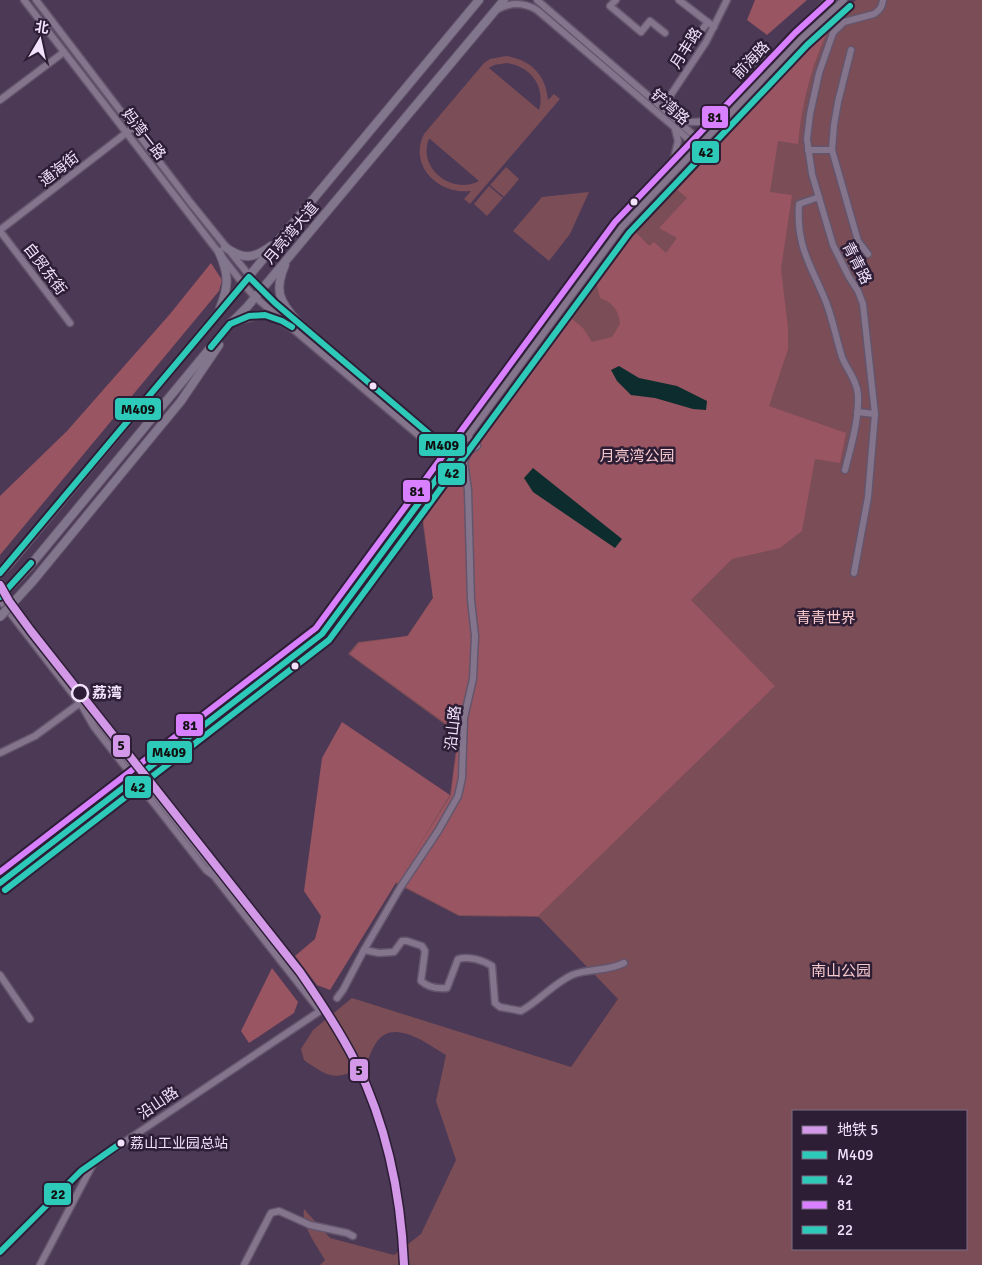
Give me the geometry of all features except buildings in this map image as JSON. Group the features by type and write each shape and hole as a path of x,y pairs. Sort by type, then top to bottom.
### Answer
{"main road":[{"name":"月亮湾大道","path":"0,573 480,0"},
{"name":"月亮湾大道","path":"0,596 29,567 224,331 258,294 504,0"},
{"path":"213,320 223,299 227,283 222,250 242,257 252,256 259,254 279,241"},
{"path":"291,254 281,276 279,294 294,324"},
{"path":"230,324 249,316 265,315 294,324"},
{"path":"0,617 33,581 181,402 220,342 224,331"}],"street":[{"name":"妈湾一路","path":"24,0 126,132 246,280 258,294 294,324"},
{"name":"妈湾一路","path":"36,0 222,250"},
{"name":"铲湾路","path":"537,0 673,117 693,140"},
{"path":"616,0 610,6 641,32 650,21 666,33"},
{"path":"680,0 714,27"},
{"name":"月丰路","path":"662,108 714,27 727,0"},
{"name":"前海路","path":"0,884 298,645 314,630 605,235 769,59 829,0"},
{"name":"前海路","path":"0,876 322,634 622,227 801,39 844,0"},
{"name":"青青路","path":"854,573 868,497 875,414 863,304 834,246 809,164 808,127 823,58 833,34 844,22 874,14 881,8 883,0"},
{"name":"铲湾路","path":"495,10 513,4 531,6 674,128 700,146"},
{"path":"690,45 708,22"},
{"path":"851,50 838,102 832,150 858,241 868,254"},
{"path":"0,100 64,52"},
{"path":"673,117 683,121 699,123 716,115"},
{"name":"通海街","path":"0,231 133,128"},
{"path":"671,162 676,154 678,141 674,128"},
{"path":"808,150 832,150"},
{"path":"819,197 799,204 800,240 809,267 832,318 843,358 855,379 858,394 857,412 845,470"},
{"name":"自贸东街","path":"0,231 70,323"},
{"path":"294,324 448,450 452,458"},
{"path":"294,324 443,456 452,458"},
{"path":"857,412 875,414"},
{"name":"沿山路","path":"337,998 400,888 458,796 464,718 472,679 475,636 471,600 468,490 464,461 469,451 477,446 468,436"},
{"path":"0,600 81,704 94,727 136,775"},
{"path":"0,753 35,736 81,704"},
{"name":"沿山路","path":"0,1252 69,1183 95,1160 320,1011 214,876 206,870 136,775"},
{"path":"364,950 379,953 394,952 402,941 422,946 425,951 421,981 440,989 447,988 458,960 463,957 486,962 492,966 494,1003 500,1007 521,1011 572,975 613,969 624,963"},
{"path":"0,975 30,1019"},
{"path":"40,1265 95,1160"},
{"path":"244,1265 271,1213 279,1211 310,1225 338,1230 354,1236"}],"green space":[{"path":"755,0 807,0 767,35 747,20"},
{"path":"856,0 982,0 982,1265 320,1265 325,1260 307,1229 304,1209 330,1238 394,1255 421,1234 456,1160 436,1101 446,1055 410,1035 401,1032 391,1032 383,1036 376,1043 366,1065 348,1074 334,1076 321,1071 304,1060 301,1049 313,1030 352,998 571,1067 618,999 539,917 459,916 395,883 450,795 458,734 348,654 358,642 407,636 433,598 421,510 611,253 811,40"},
{"name":"月亮湾公园","path":"834,19 814,64 802,111 798,144 778,141 770,192 792,195 781,269 788,328 788,349 769,406 846,433 840,463 815,459 802,531 780,548 732,559 691,600 775,686 538,916 459,915 396,882 451,795 459,733 350,654 359,643 408,636 433,598 422,510 567,315 583,328 592,342 612,337 620,324 618,315 611,304 600,298 595,277 612,254 634,230 649,246 654,242 666,253 677,238 659,228 687,198 674,187"},
{"path":"506,56 530,65 536,70 544,83 548,100 554,94 560,99 470,204 464,199 471,191 459,191 448,188 429,176 423,167 420,157 420,146 424,134 484,63 490,59","holes":["507,63 523,68 534,79 540,93 539,110 489,68 494,65","430,139 479,181 459,185 449,182 440,176 428,160"]},
{"path":"506,167 519,179 504,197 490,185"},
{"path":"489,186 503,198 487,216 474,204"},
{"path":"589,192 570,234 549,261 513,231 542,197"},
{"path":"211,263 222,280 219,291 0,555 0,496 67,431 170,314"},
{"path":"342,722 450,795 330,990 317,985 295,956 315,939 321,916 304,891 322,758"},
{"path":"272,968 298,1002 294,1013 249,1043 241,1031"}],"shaded area":[{"path":"619,366 639,378 677,386 707,401 706,410 693,409 655,398 631,395 617,381 611,370"},
{"path":"533,468 622,539 615,548 533,492 524,478"}],"metro line":[{"name":"5","path":"0,585 31,631 300,972 337,1028 367,1087 384,1136 396,1187 404,1265"}],"transit line":[{"name":"81","path":"0,872 316,628 615,222 795,33 831,0"},
{"name":"42","path":"5,890 329,640 629,233 807,45 850,6"},
{"name":"M409","path":"0,573 249,277 275,303 448,450 452,458 322,634 0,883"},
{"name":"M409","path":"211,347 230,324 249,316 265,315 292,327"},
{"name":"M409","path":"0,597 31,563"},
{"name":"22","path":"0,1252 81,1171 121,1143"}],"place":[{"name":"荔湾","path":"80,693"},
{"name":"荔山工业园总站","path":"121,1143"}],"park label":[{"name":"青青世界","path":"826,618"},
{"name":"南山公园","path":"841,971"}]}
